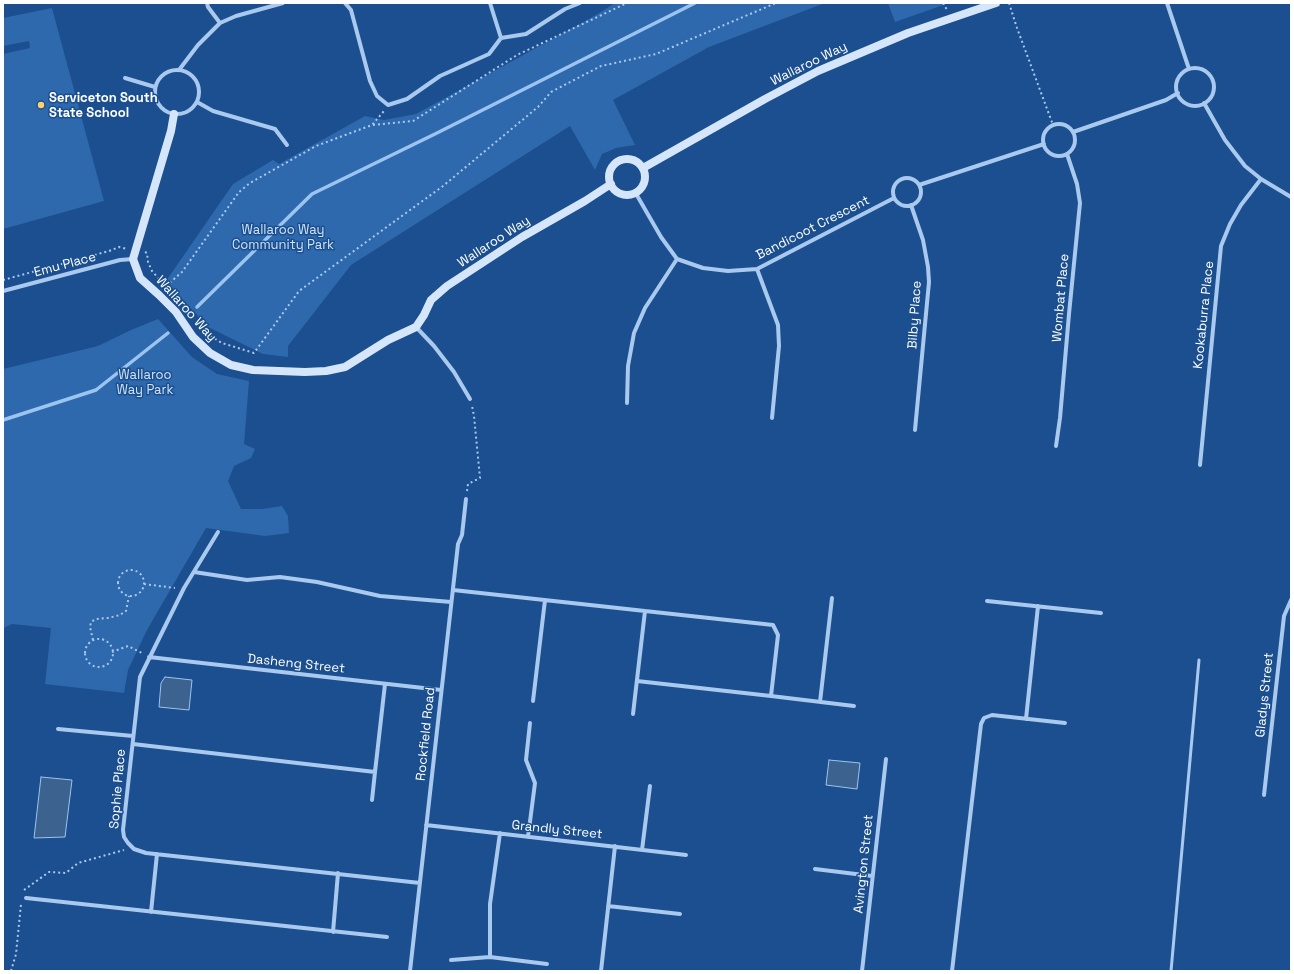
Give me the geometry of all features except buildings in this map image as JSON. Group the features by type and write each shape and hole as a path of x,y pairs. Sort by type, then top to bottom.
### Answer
{"street":[{"path":"207,3 208,7 220,23"},
{"path":"179,70 198,45 220,23 236,16 283,3"},
{"path":"345,3 351,10 370,81 377,96 388,105 407,99 440,76 488,54 501,38 526,34 565,9 580,3"},
{"path":"490,3 501,38"},
{"name":"Wallaroo Way","path":"643,168 765,99 818,71 908,33 996,3"},
{"path":"1167,3 1189,69"},
{"path":"1189,69 1202,69 1211,77 1214,88 1209,100 1204,103 1198,105 1186,102 1178,93 1177,87 1180,76 1189,69"},
{"path":"172,70 179,70 190,74 197,82 199,89 197,102 187,112 174,114 164,110 158,103 155,96 155,87 158,80 165,73 172,70"},
{"path":"125,78 155,87"},
{"path":"1073,132 1166,100 1178,93"},
{"path":"197,102 214,111 275,128 287,145"},
{"path":"1204,103 1225,140 1245,166 1261,179 1291,198"},
{"path":"134,255 171,131 174,114"},
{"path":"1063,124 1068,126 1073,132 1076,141 1071,151 1067,154 1053,154 1046,148 1044,144 1045,133 1052,125 1063,124"},
{"path":"919,185 1044,144"},
{"name":"Wombat Place","path":"1056,446 1060,418 1080,203 1077,184 1067,154"},
{"path":"628,159 634,160 643,168 643,184 635,192 624,194 614,189 611,184 609,172 616,162 628,159"},
{"path":"902,178 912,178 921,189 919,199 911,205 903,206 896,202 894,198 892,188 894,184 902,178"},
{"name":"Kookaburra Place","path":"1200,465 1222,246 1230,224 1261,179"},
{"name":"Wallaroo Way","path":"134,255 140,278 176,312 194,337 210,353 231,365 253,370 305,372 326,371 346,367 388,340 416,327 431,300 447,286 502,252 522,237 585,201 611,184"},
{"path":"627,403 628,366 634,333 645,308 677,259 661,237 635,192"},
{"name":"Bandicoot Crescent","path":"677,259 703,268 728,271 757,269 894,198"},
{"name":"Bilby Place","path":"911,205 923,240 929,282 915,430"},
{"name":"Emu Place","path":"3,291 134,255"},
{"path":"757,269 778,325 779,346 772,418"},
{"path":"416,327 438,351 454,372 470,399"},
{"name":"Rockfield Road","path":"410,971 451,602 458,544 462,535 466,499"},
{"name":"Sophie Place","path":"218,532 184,588 140,677 123,830 124,837 134,849 146,853 420,883"},
{"path":"194,572 248,580 280,577 317,582 380,596 451,602"},
{"path":"453,590 774,625 778,635 771,696"},
{"path":"820,702 832,598"},
{"path":"532,701 545,600"},
{"name":"Gladys Street","path":"1264,795 1284,616 1291,600"},
{"path":"987,601 1101,613"},
{"path":"1026,719 1038,606"},
{"path":"633,714 645,611"},
{"name":"Dasheng Street","path":"149,657 441,690"},
{"path":"637,681 854,706"},
{"path":"372,800 385,684"},
{"path":"952,971 981,724 984,718 992,715 1066,723"},
{"path":"528,837 535,783 526,760 530,723"},
{"path":"58,729 133,736"},
{"path":"133,744 375,772"},
{"name":"Avington Street","path":"862,971 886,759"},
{"path":"642,850 650,786"},
{"name":"Grandly Street","path":"426,825 686,855"},
{"path":"490,957 490,904 500,833"},
{"path":"601,971 615,846"},
{"path":"150,912 157,854"},
{"path":"815,869 872,876"},
{"path":"333,932 338,873"},
{"path":"26,898 386,937"},
{"path":"608,906 680,914"},
{"path":"451,960 490,957 547,964"}],"lane":[{"path":"1171,971 1200,660"}],"path":[{"path":"159,295 166,286 182,272 239,192 250,183 316,146 372,125 413,121 517,56 626,3"},
{"path":"198,326 202,331 222,343 254,352 299,291 443,186 538,107 551,92 601,66 656,54 776,3"},
{"path":"1010,3 1017,28 1052,125"},
{"path":"372,125 380,117 388,105"},
{"path":"3,280 109,252 119,247 134,255 147,253 148,262 152,271 170,292"},
{"path":"466,499 468,484 480,478 474,416 470,399"},
{"path":"134,570 143,576 144,584 142,590 137,595 129,596 125,595 119,588 118,584 120,575 126,571 134,570"},
{"path":"144,584 184,588"},
{"path":"93,640 90,627 91,622 96,619 120,615 126,611 129,596"},
{"path":"98,639 107,642 111,646 112,652 110,661 104,667 95,667 89,664 84,655 85,649 93,640 98,639"},
{"path":"112,652 128,646 149,657"}],"green space":[{"name":"Wallaroo Way Community Park","path":"615,3 825,3 709,47 613,100 635,145 616,148 602,154 595,170 570,126 351,265 288,346 288,357 263,354 208,327 166,281 233,184 273,160 279,164 365,116 384,120 416,114 596,15"},
{"path":"888,3 949,3 895,22"},
{"name":"Serviceton South State School","path":"52,8 104,201 3,229 3,54 30,48 29,41 3,46 3,18"},
{"name":"Wallaroo Way Park","path":"158,319 192,357 217,374 249,381 244,444 255,449 251,458 234,466 228,481 241,509 262,509 282,506 288,516 289,533 265,536 206,528 147,630 128,670 124,693 45,684 51,628 12,624 3,628 3,369 98,346"}],"shaded area":[{"path":"165,677 192,680 189,710 159,707 161,683"},
{"path":"829,760 860,763 857,789 826,785"},
{"path":"41,777 72,780 65,837 34,838"}],"waterway":[{"path":"197,307 312,194 695,3"},
{"path":"3,420 96,390 168,333"}],"place":[{"name":"Serviceton South State School","path":"41,105"}]}
